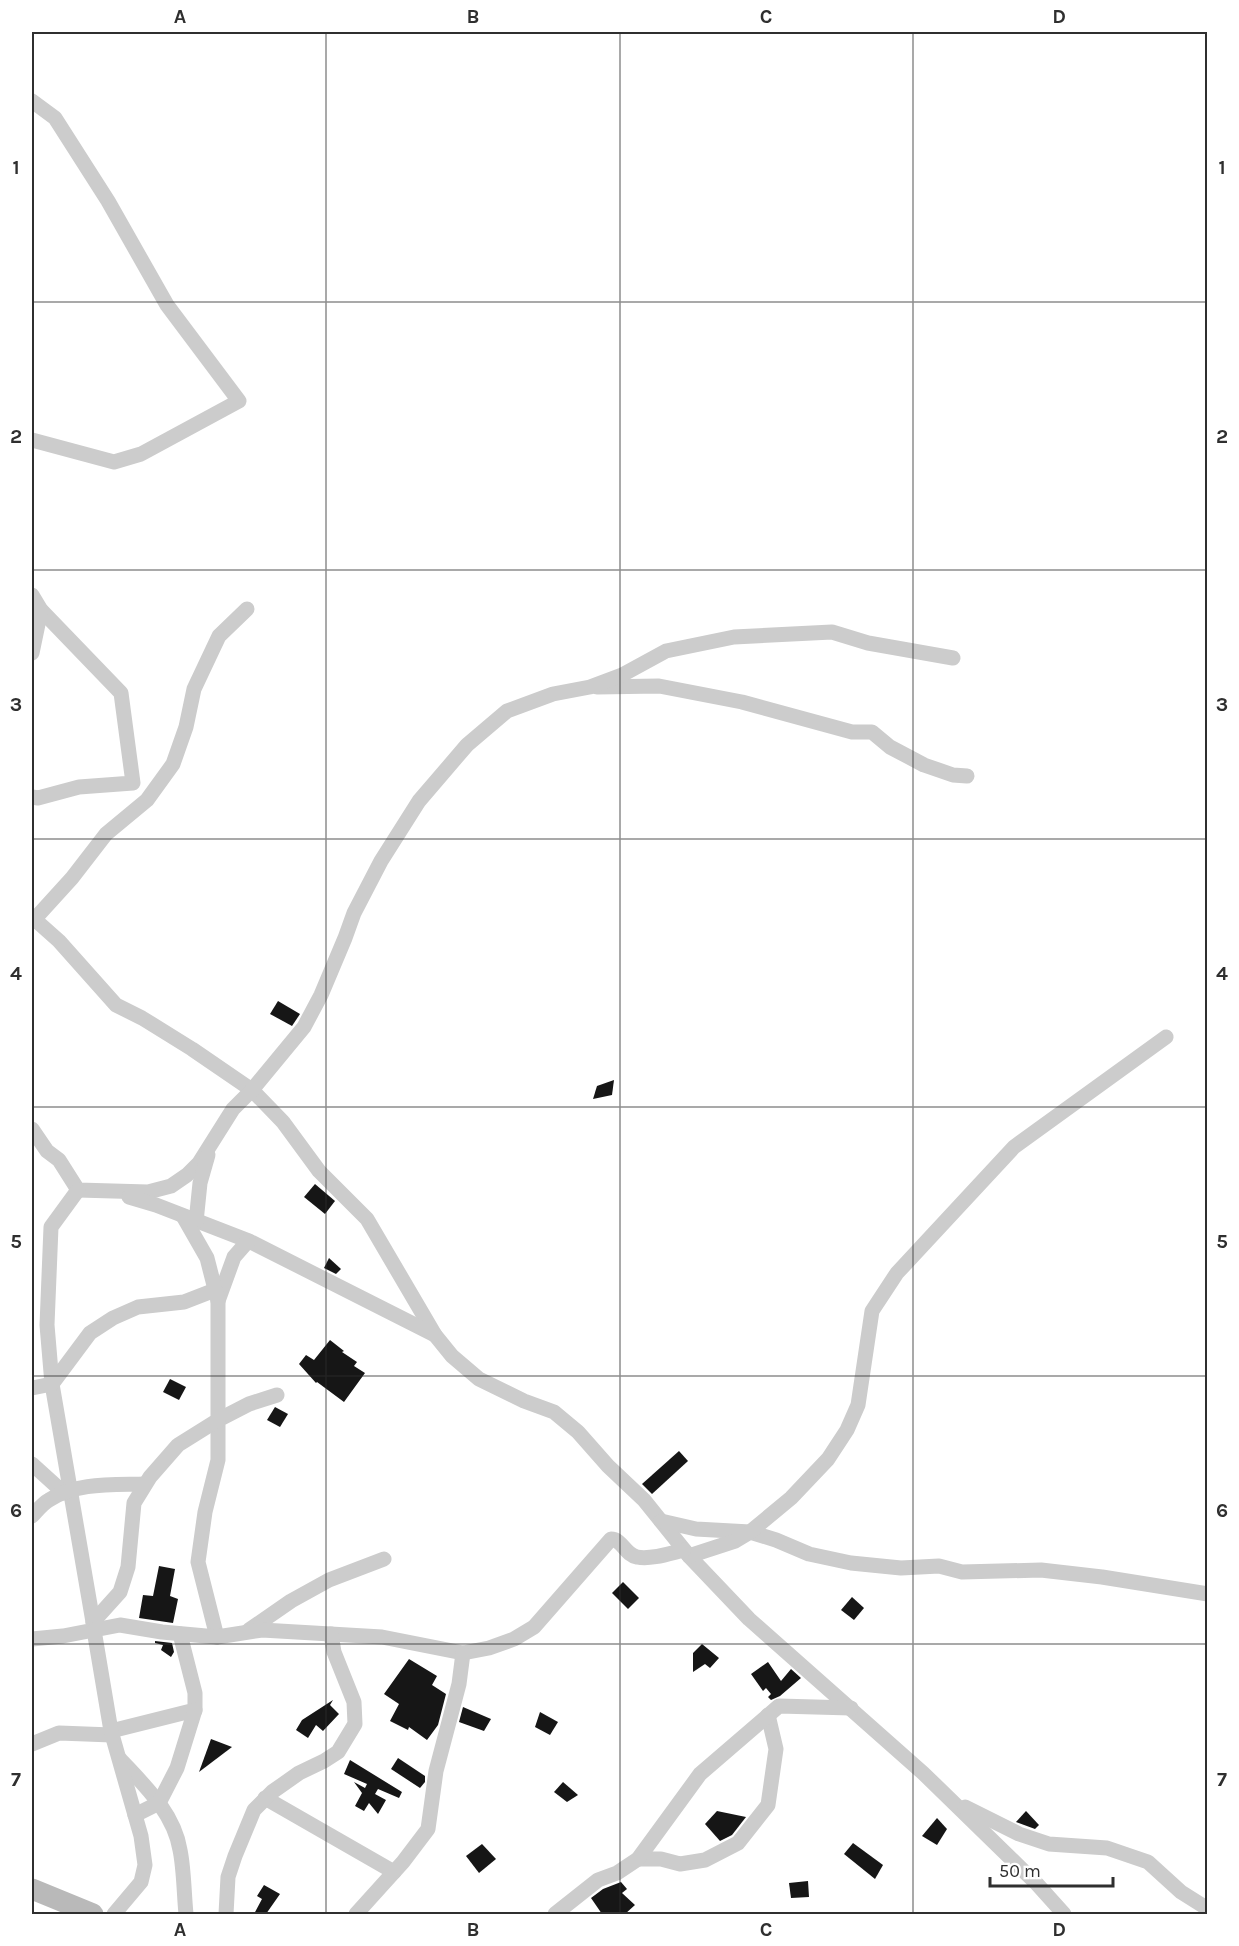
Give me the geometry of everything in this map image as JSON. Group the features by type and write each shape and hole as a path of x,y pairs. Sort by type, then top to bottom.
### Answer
{"main road":[{"path":"32,1889 93,1914"}],"street":[{"path":"32,101 55,118 108,201 167,304 239,401 141,454 114,462 32,440"},
{"path":"32,595 41,610 121,693 133,783"},
{"path":"247,609 219,636 194,689 186,727 173,764 147,800 106,834 72,878 32,920 59,941 116,1005 192,1049 252,1090 283,1122 319,1171 366,1220 435,1335 452,1356 479,1379 524,1401 554,1412 578,1432 608,1466 644,1500 686,1553 748,1619 851,1708 951,1800 1037,1884 1064,1914"},
{"path":"32,653 41,610"},
{"path":"78,1190 148,1192 171,1186 187,1176 199,1162 233,1109 252,1090 304,1027 321,995 354,913 381,861 419,801 467,745 507,711 553,694 590,687 622,675 666,651 734,637 832,632 868,643 953,658"},
{"path":"590,687 659,686 741,702 852,732 872,732 890,747 924,765 953,775 967,776"},
{"path":"32,797 38,798 79,788 133,783 163,777"},
{"path":"32,1639 63,1636 94,1626 120,1625 217,1637 262,1630 382,1637 463,1653 506,1642 534,1627 611,1539 618,1541 636,1557 686,1553 735,1541 750,1532 790,1498 828,1459 847,1430 858,1405 872,1311 897,1273 1014,1147 1166,1037"},
{"path":"32,1129 47,1151 59,1160 78,1190"},
{"path":"211,1143 190,1219 207,1258 217,1295 218,1460 205,1512 198,1562 217,1637"},
{"path":"78,1190 51,1227 47,1325 52,1384 67,1491 94,1626 111,1733 141,1836 145,1865 141,1882 114,1914"},
{"path":"116,1191 248,1241 435,1335"},
{"path":"217,1295 234,1257 248,1241"},
{"path":"32,1388 52,1384 90,1333 113,1318 138,1307 184,1302 217,1295"},
{"path":"94,1626 120,1592 128,1567 134,1503 145,1484 178,1445 249,1404 278,1395"},
{"path":"32,1464 67,1491"},
{"path":"32,1516 48,1500 67,1491 145,1484"},
{"path":"661,1521 696,1529 750,1532 809,1554 851,1563 901,1568 939,1566 962,1572 1041,1570 1208,1594"},
{"path":"244,1633 291,1601 329,1580 384,1559"},
{"path":"135,1815 159,1803 177,1768 195,1710 195,1693 180,1634"},
{"path":"226,1914 227,1883 235,1856 254,1810 265,1798 299,1773 338,1752 356,1724 354,1702 334,1652 331,1634"},
{"path":"356,1914 394,1872 428,1828 438,1760 459,1684 463,1653"},
{"path":"555,1914 598,1880 617,1873 638,1859 700,1774 779,1706 851,1708"},
{"path":"32,1744 59,1733 111,1733 195,1710"},
{"path":"638,1859 661,1859 680,1864 705,1860 738,1843 768,1804 776,1749 768,1715"},
{"path":"118,1757 159,1803 170,1819 180,1850 186,1914"},
{"path":"265,1798 394,1872"},
{"path":"951,1800 1019,1834 1049,1844 1107,1848 1148,1862 1180,1892 1208,1910"}],"building":[{"path":"278,1001 300,1014 292,1026 270,1014"},
{"path":"614,1080 612,1095 593,1099 597,1086"},
{"path":"315,1184 335,1201 325,1214 304,1197"},
{"path":"329,1258 341,1269 336,1274 324,1268"},
{"path":"330,1340 357,1362 354,1366 365,1373 344,1402 316,1383 299,1364 306,1355 314,1360"},
{"path":"170,1379 186,1387 179,1400 163,1392"},
{"path":"275,1407 288,1414 280,1427 267,1420"},
{"path":"679,1451 688,1461 652,1494 642,1484"},
{"path":"159,1566 175,1569 170,1596 178,1599 173,1623 139,1618 143,1595 153,1596"},
{"path":"623,1582 639,1598 628,1609 612,1593"},
{"path":"852,1597 864,1608 854,1620 841,1610"},
{"path":"155,1641 172,1643 174,1652 171,1657 161,1650 163,1645"},
{"path":"702,1644 719,1658 710,1668 705,1664 693,1672 693,1653"},
{"path":"409,1659 437,1676 432,1685 446,1694 438,1725 427,1740 409,1727 408,1730 390,1721 399,1704 384,1694"},
{"path":"768,1662 781,1681 791,1669 801,1678 780,1696 771,1700 768,1697 771,1694 766,1688 763,1691 751,1674"},
{"path":"333,1700 330,1705 339,1714 323,1731 316,1725 308,1738 296,1730 302,1720"},
{"path":"463,1707 491,1719 484,1731 459,1722"},
{"path":"540,1712 558,1722 550,1735 535,1727"},
{"path":"211,1739 232,1747 199,1772"},
{"path":"398,1758 425,1776 425,1782 420,1788 391,1769"},
{"path":"350,1760 402,1792 399,1798 378,1789 375,1794 386,1800 378,1814 369,1803 364,1811 355,1806 362,1793 354,1782 365,1788 367,1784 344,1774"},
{"path":"563,1782 578,1795 567,1802 554,1792"},
{"path":"717,1811 746,1817 732,1835 720,1841 705,1824"},
{"path":"1026,1811 1039,1825 1035,1829 1016,1822"},
{"path":"937,1818 947,1829 937,1845 922,1836"},
{"path":"853,1843 883,1865 875,1879 844,1854"},
{"path":"482,1844 496,1859 479,1873 466,1856"},
{"path":"808,1881 809,1897 791,1898 789,1883"},
{"path":"621,1882 627,1889 622,1893 635,1905 625,1914 602,1914 591,1898 603,1889"},
{"path":"264,1885 280,1894 266,1914 254,1914 262,1899 257,1896"}]}
